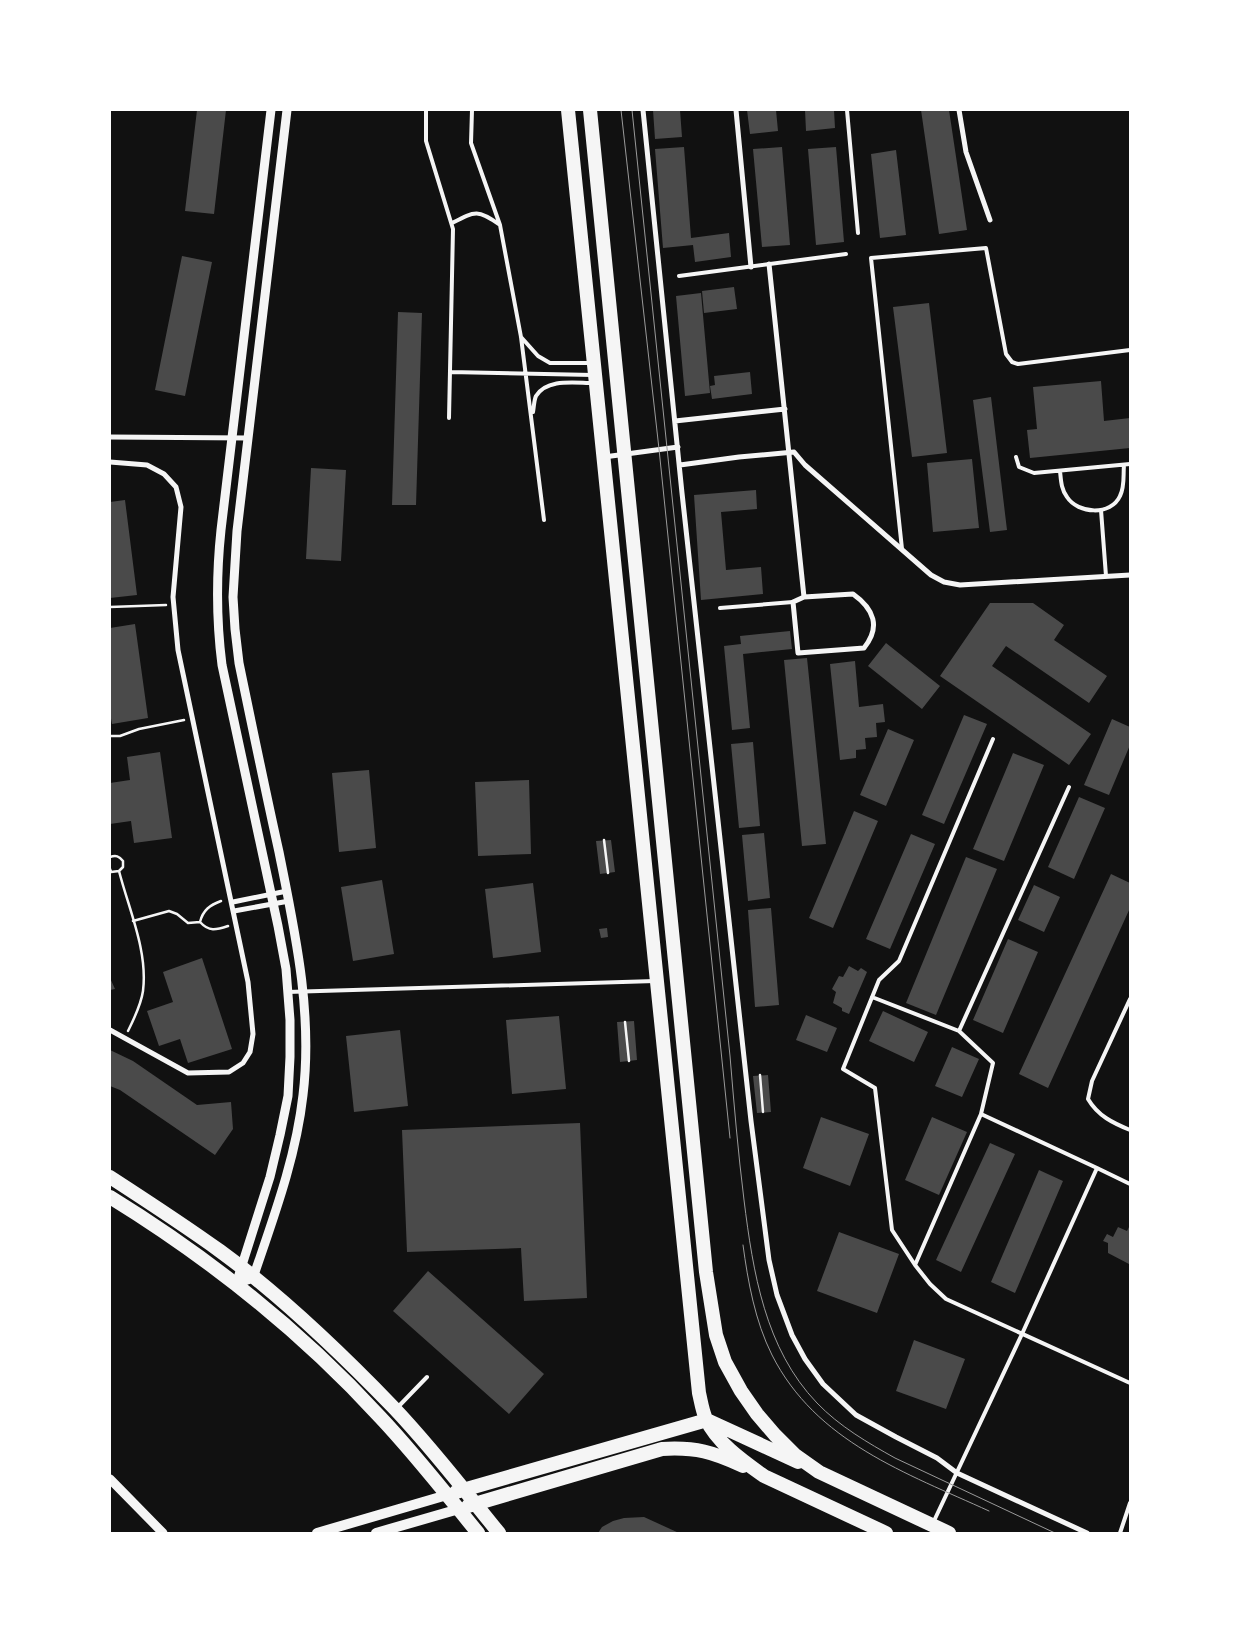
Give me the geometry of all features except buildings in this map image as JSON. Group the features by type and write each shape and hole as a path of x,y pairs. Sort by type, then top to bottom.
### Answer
{"highway":[{"path":"568,110 699,1392 707,1420 718,1436 732,1451 764,1476"},
{"path":"590,110 706,1272 716,1335 725,1362 741,1391 757,1414 795,1455 819,1472"},
{"path":"110,1177 166,1213 241,1268 314,1331 395,1409 499,1533"},
{"path":"110,1197 158,1226 236,1284 296,1334 379,1416 478,1533"},
{"path":"447,1495 707,1420 949,1533"},
{"path":"458,1509 662,1449 677,1448 705,1451 718,1455 886,1533"}],"main road":[{"path":"317,1533 447,1495"},
{"path":"376,1533 458,1509"}],"street":[{"path":"236,1284 270,1177 280,1135 288,1096 290,1057 286,968 222,665 217,631 216,598 217,564 270,110"},
{"path":"236,1284 253,1278 284,1182 303,1097 306,1058 301,968 287,891 239,663 233,597 234,565 248,438 287,110"},
{"path":"643,110 758,1183 769,1260 778,1295 792,1335 805,1359 823,1384 856,1414 937,1458 957,1473 1087,1533"},
{"path":"736,110 751,266"},
{"path":"959,110 966,152 990,220"},
{"path":"769,264 804,597"},
{"path":"676,421 785,409"},
{"path":"110,437 248,438"},
{"path":"603,457 678,446"},
{"path":"680,465 794,452 805,465 931,575 944,582 960,585 1130,574"},
{"path":"110,462 147,465 164,474 176,487 181,507 173,597 178,650 237,924 248,982 253,1034 250,1052 244,1063 229,1072 188,1073 110,1030"},
{"path":"854,594 864,602 872,613 874,627 871,640 864,648 798,653 793,602 804,597 854,594"},
{"path":"234,911 272,899 287,891"},
{"path":"232,900 272,899 289,901"},
{"path":"110,1479 148,1516 162,1533"}],"lane":[{"path":"426,110 426,141 453,229 449,418"},
{"path":"472,110 471,143 500,224 521,337 544,520"},
{"path":"846,110 858,233"},
{"path":"452,223 471,213 485,214 500,224"},
{"path":"902,549 871,258 986,248 1006,354 1012,362 1018,364 1130,350"},
{"path":"679,276 846,254"},
{"path":"521,337 538,356 550,363 595,374"},
{"path":"450,372 595,374"},
{"path":"532,417 536,397 544,388 552,384 595,374"},
{"path":"1016,457 1019,467 1034,473 1130,464"},
{"path":"1060,470 1062,490 1068,499 1078,507 1087,510 1100,510 1120,498 1123,488 1124,465"},
{"path":"1100,510 1106,576"},
{"path":"720,608 793,602"},
{"path":"993,739 899,962 879,980 843,1069 876,1088 892,1230 930,1284 946,1299 1130,1383"},
{"path":"959,1032 1069,786"},
{"path":"288,992 657,981"},
{"path":"872,997 959,1032 992,1063 981,1114 915,1265"},
{"path":"1130,999 1092,1081 1088,1099 1094,1109 1110,1121 1130,1130"},
{"path":"981,1114 1130,1184"},
{"path":"932,1525 1022,1334 1097,1168"},
{"path":"395,1409 427,1377"},
{"path":"1120,1533 1130,1503"}],"path":[{"path":"110,607 174,605"},
{"path":"110,736 120,736 138,729 192,719"},
{"path":"604,840 608,873"},
{"path":"110,857 119,856 123,861 123,867 120,871 142,953 143,993 125,1038"},
{"path":"110,869 112,872 120,871"},
{"path":"200,922 205,910 210,906 232,900"},
{"path":"133,921 170,911 188,923 200,922 209,929 215,930 237,924"},
{"path":"625,1022 629,1061"},
{"path":"760,1075 763,1112"}],"tram line":[{"path":"621,110 659,449 730,1138"},
{"path":"632,110 740,1164 752,1254 764,1308 773,1334 799,1382 817,1403 844,1427 895,1458 1055,1533"},
{"path":"743,1245 753,1301 766,1342 791,1385 813,1411 838,1433 895,1468 989,1511"}]}
